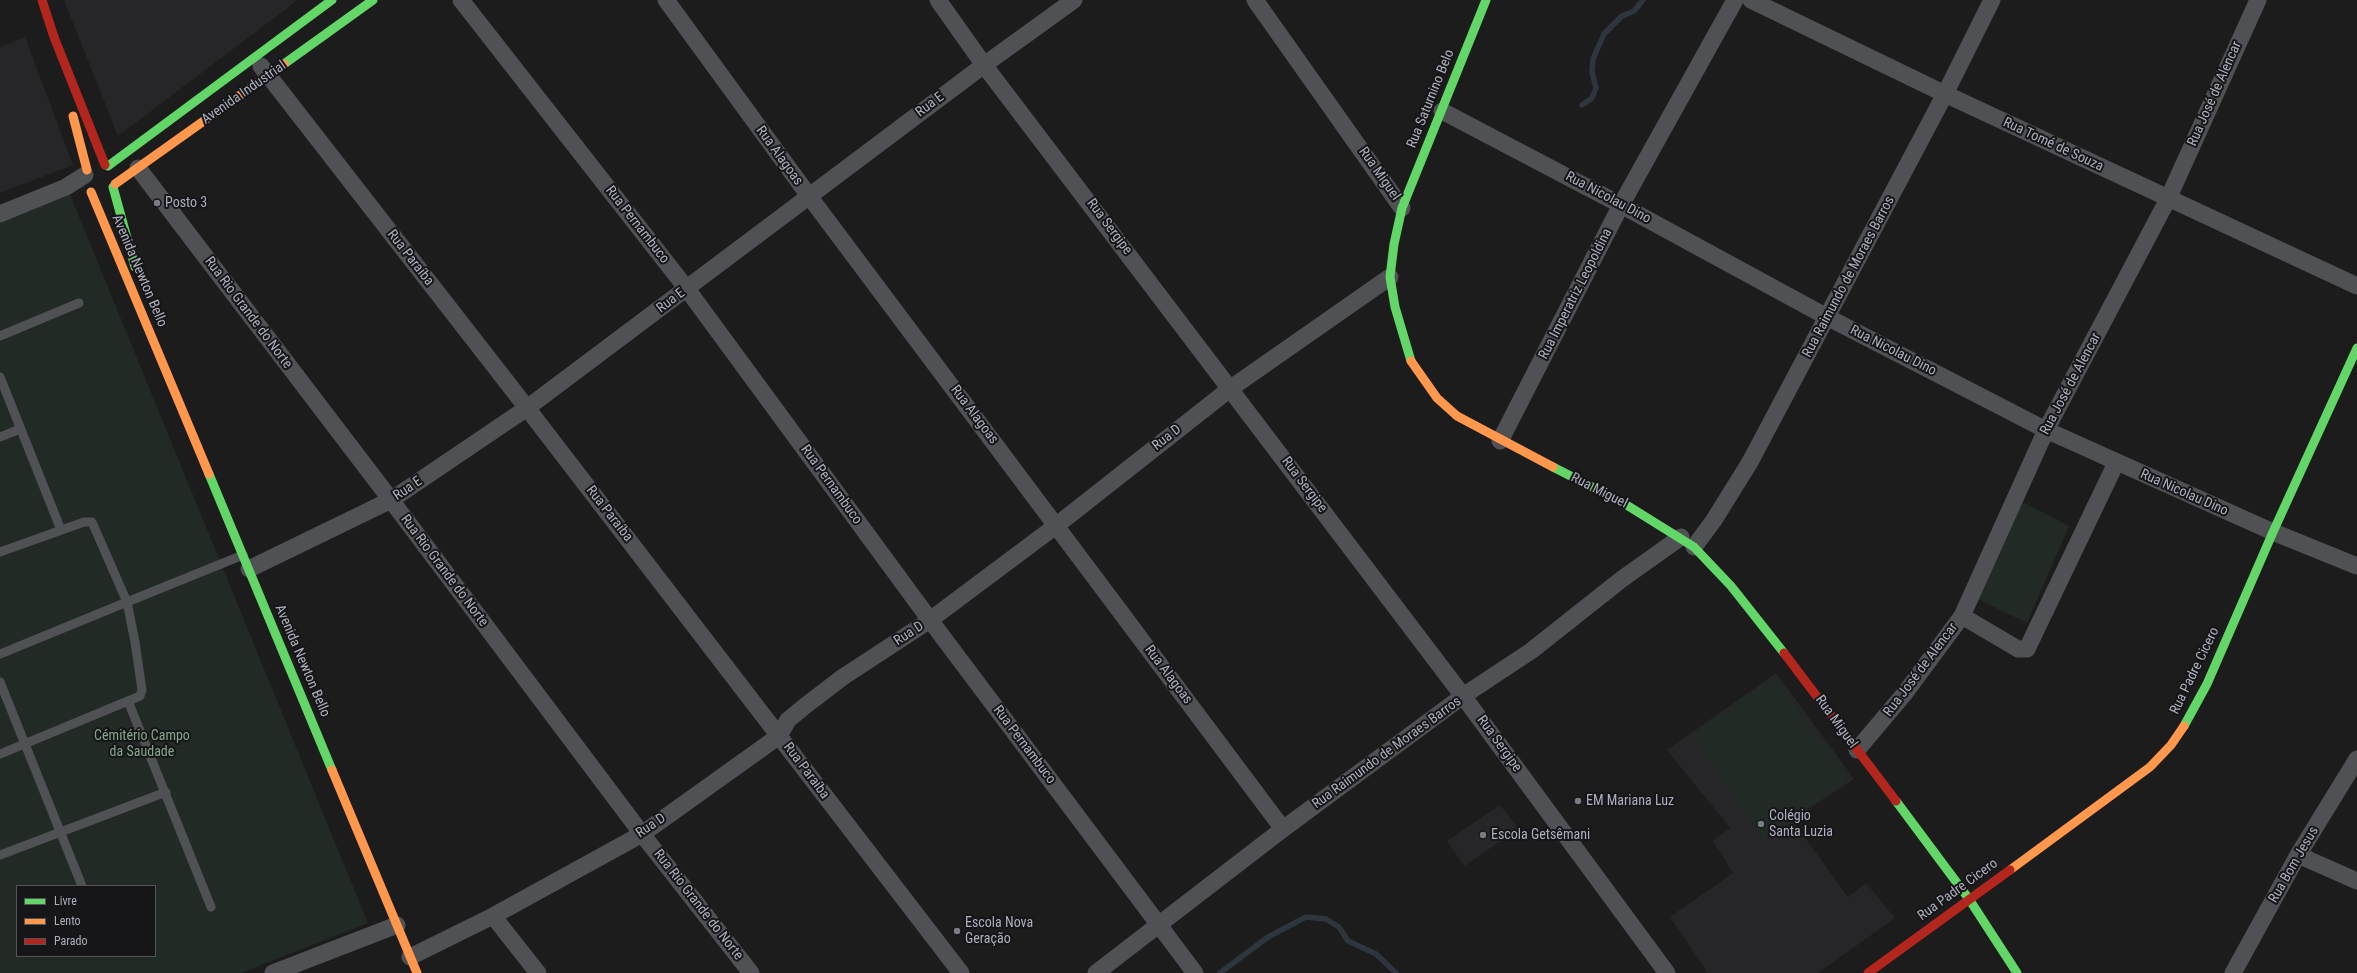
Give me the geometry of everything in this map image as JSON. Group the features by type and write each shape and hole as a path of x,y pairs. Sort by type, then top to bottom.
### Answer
{"street":[{"name":"Avenida Newton Bello","path":"42,0 98,186 161,361 416,973"},
{"name":"Avenida Industrial","path":"106,165 332,0"},
{"name":"Avenida Industrial","path":"0,214 66,187 98,186 138,168 373,0"},
{"name":"Rua Pernambuco","path":"461,0 687,289 930,620 1192,968"},
{"name":"Rua Alagoas","path":"666,0 809,196 1057,525 1283,829"},
{"name":"Rua Sergipe","path":"938,0 984,65 1231,388 1463,696 1668,973"},
{"name":"Rua E","path":"246,562 392,500 527,408 984,65 1074,0"},
{"name":"Rua Miguel","path":"1255,0 1402,208 1394,244 1390,277 1395,307 1410,360 1425,383 1457,416 1500,441 1625,504 1687,542 1731,586 1805,679 1969,899 2017,973"},
{"name":"Rua Saturnino Belo","path":"1402,208 1486,0"},
{"name":"Rua Imperatriz Leopoldina","path":"1500,441 1621,205 1735,0"},
{"name":"Rua Tomé de Souza","path":"1751,0 1945,94 2357,286"},
{"name":"Rua Raimundo de Moraes Barros","path":"1096,973 1283,829 1463,696 1531,651 1622,579 1687,542 1714,520 1750,462 1945,94 1992,0"},
{"name":"Rua José de Alencar","path":"1857,750 1905,693 1962,616 2046,430 2168,199 2258,0"},
{"name":"Avenida Newton Bello","path":"54,37 106,165 115,176 98,186"},
{"name":"Rua Paraíba","path":"254,57 527,408 961,973"},
{"name":"Rua Nicolau Dino","path":"1442,111 1621,205 1827,317 2046,430 2116,463 2273,532 2357,566"},
{"path":"98,186 95,164 106,165"},
{"name":"Rua Rio Grande do Norte","path":"138,168 392,500 642,834 751,973"},
{"name":"Avenida Newton Bello","path":"98,186 139,282 161,361"},
{"name":"Rua D","path":"410,957 493,916 642,834 779,736 788,720 805,706 843,677 930,620 1057,525 1231,388 1390,277"},
{"name":"Rua Padre Cicero","path":"1868,973 2120,790 2150,767 2171,744 2190,718 2207,684 2273,532 2357,348"},
{"path":"1962,616 2018,650 2027,649 2116,463"},
{"name":"Rua Bom Jesus","path":"2233,973 2298,855 2357,759"},
{"path":"2298,855 2357,881"},
{"path":"493,916 538,973"},
{"path":"273,973 397,925"}],"lane":[{"path":"0,336 79,303"},
{"path":"0,377 61,530"},
{"path":"0,437 20,429"},
{"path":"0,552 84,522 92,522 127,602 142,690 140,696 0,754"},
{"path":"0,654 127,602 246,562"},
{"path":"0,682 82,885"},
{"path":"128,701 166,792 211,907"},
{"path":"0,855 166,792"}],"shaded area":[{"path":"64,0 298,0 118,136"},
{"path":"25,37 73,165 0,193 0,47"},
{"name":"Colégio Santa Luzia","path":"1776,673 1854,779 1792,820 1848,897 1866,883 1895,918 1818,973 1708,973 1670,917 1733,873 1713,841 1730,828 1667,750"},
{"name":"Escola Getsêmani","path":"1500,805 1519,829 1464,866 1447,841"}],"green space":[{"name":"Cémitério Campo da Saudade","path":"69,192 368,923 241,973 0,973 0,221"},
{"path":"2022,502 2069,526 2027,623 1974,597"},
{"path":"1775,676 1849,779 1764,839 1691,736"}],"waterway":[{"path":"1582,105 1592,98 1596,88 1592,72 1593,59 1604,34 1622,16 1634,11 1643,0"},
{"path":"1220,973 1268,937 1306,917 1326,919 1339,927 1348,941 1376,954 1396,973"}],"traffic: fast":[{"path":"108,166 332,0"},
{"path":"284,64 373,0"},
{"path":"1411,361 1395,307 1390,277 1394,244 1402,208 1486,0"},
{"path":"113,187 135,267"},
{"path":"2184,726 2207,684 2273,532 2357,348"},
{"path":"1553,467 1625,504 1694,547 1731,586 1784,653"},
{"path":"209,474 332,770"},
{"path":"1896,801 1969,899 2017,973"}],"traffic: slow":[{"path":"115,184 284,64"},
{"path":"73,116 87,170"},
{"path":"91,192 209,474"},
{"path":"1411,361 1437,398 1457,416 1553,467"},
{"path":"2010,870 2150,767 2171,745 2184,726"},
{"path":"332,770 417,973"}],"traffic: jam":[{"path":"42,0 54,37 105,165"},
{"path":"1784,653 1896,801"},
{"path":"1868,973 2010,870"}],"place":[{"name":"Posto 3","path":"157,203"},
{"name":"EM Mariana Luz","path":"1578,801"},
{"name":"Colégio Santa Luzia","path":"1761,824"},
{"name":"Escola Getsêmani","path":"1483,835"},
{"name":"Escola Nova Geração","path":"957,931"}]}
